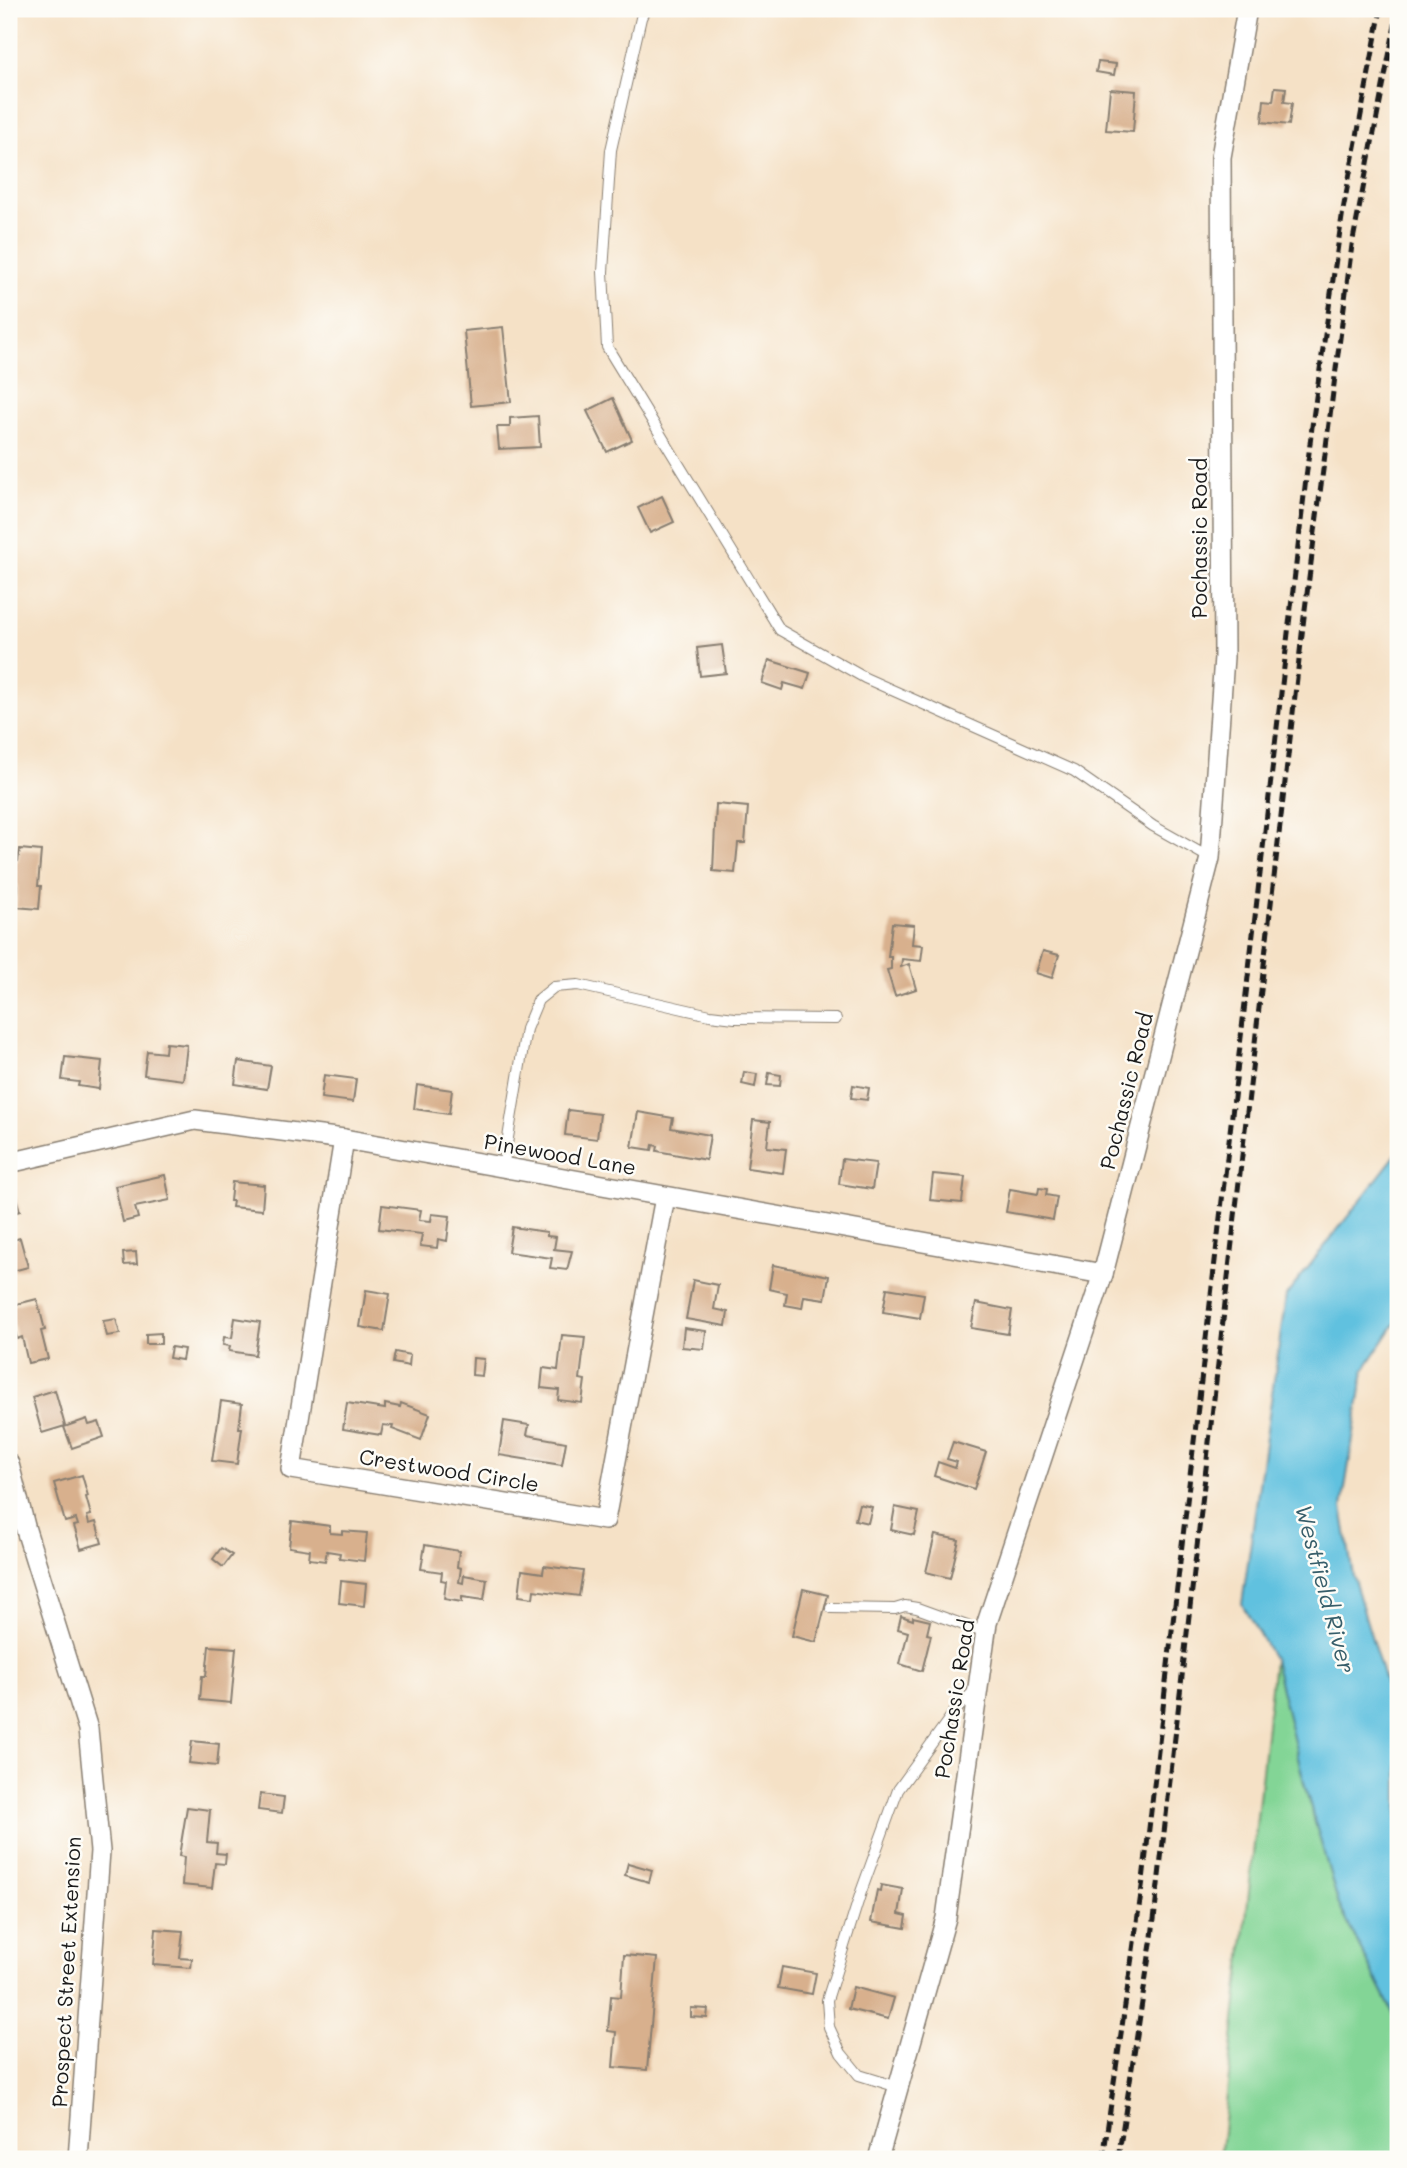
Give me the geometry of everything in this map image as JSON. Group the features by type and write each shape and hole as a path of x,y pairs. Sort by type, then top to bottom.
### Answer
{"street":[{"name":"Pochassic Road","path":"878,2159 946,1918 986,1633 1103,1274 1210,858 1224,657 1220,157 1247,9"},
{"name":"Pinewood Lane","path":"9,1163 195,1120 344,1139 1103,1274"},
{"name":"Crestwood Circle","path":"344,1139 291,1469 606,1520 665,1197"},
{"name":"Prospect Street Extension","path":"9,1464 90,1743 100,1851 78,2159"}],"lane":[{"path":"645,9 640,18 611,150 603,272 607,347 780,630 864,678 1074,771 1153,826 1210,858"},
{"path":"502,1168 526,1029 538,1000 554,988 578,985 722,1017 836,1019"},
{"path":"831,1608 895,1609 905,1606 986,1633"},
{"path":"898,2087 859,2075 841,2053 829,2027 827,2000 861,1892 898,1790 955,1711 978,1687"}],"green space":[{"path":"1274,1660 1307,1794 1339,1905 1398,2023 1398,2159 1220,2159"}],"water":[{"name":"Westfield River","path":"1398,1152 1398,1319 1364,1370 1342,1507 1353,1576 1398,1725 1398,2023 1339,1905 1307,1794 1274,1660 1242,1604 1286,1296"}],"building":[{"path":"1118,9 1147,9 1146,15"},
{"path":"1098,62 1116,64 1114,75 1096,72"},
{"path":"1275,87 1286,88 1284,102 1292,103 1289,125 1262,122 1264,100 1273,101"},
{"path":"1110,89 1136,91 1133,132 1106,130"},
{"path":"503,327 511,402 471,406 464,331"},
{"path":"613,398 632,440 607,452 587,411"},
{"path":"538,416 540,447 499,449 497,427 510,427 510,418"},
{"path":"662,496 674,522 650,533 638,508"},
{"path":"722,645 726,673 700,676 697,648"},
{"path":"769,660 810,673 805,689 784,683 782,690 762,683"},
{"path":"716,804 748,807 745,843 738,843 735,873 713,871"},
{"path":"20,849 41,851 39,909 16,907 18,885 15,884 16,870 13,870 14,860 18,861"},
{"path":"892,923 914,925 912,944 923,945 921,961 902,959 901,967 909,964 916,989 895,996 887,970 891,969 891,957 888,957"},
{"path":"1043,951 1059,955 1052,978 1036,973"},
{"path":"166,1043 187,1045 183,1080 144,1075 147,1051 165,1053"},
{"path":"65,1057 102,1061 99,1089 62,1080"},
{"path":"238,1061 271,1066 267,1089 235,1084"},
{"path":"744,1072 757,1074 755,1087 742,1084"},
{"path":"769,1073 781,1075 780,1086 767,1085"},
{"path":"324,1075 356,1079 353,1102 321,1098"},
{"path":"417,1085 452,1090 449,1114 414,1109"},
{"path":"853,1085 869,1088 867,1100 851,1098"},
{"path":"568,1110 600,1114 597,1139 565,1135"},
{"path":"638,1112 673,1118 671,1128 710,1135 706,1160 657,1151 658,1146 653,1145 652,1150 632,1147"},
{"path":"753,1120 770,1122 767,1147 786,1149 783,1173 747,1168"},
{"path":"842,1159 876,1163 872,1189 839,1184"},
{"path":"933,1174 965,1177 962,1203 930,1200"},
{"path":"165,1175 170,1200 135,1207 138,1218 123,1222 115,1186"},
{"path":"232,1182 264,1185 262,1210 232,1207"},
{"path":"1039,1188 1047,1189 1046,1195 1057,1197 1053,1220 1006,1212 1010,1189 1038,1194"},
{"path":"16,1198 20,1211 10,1214 9,1200"},
{"path":"382,1205 421,1210 419,1220 431,1221 432,1214 450,1216 447,1241 438,1239 437,1248 420,1246 422,1234 379,1229"},
{"path":"512,1227 547,1232 547,1236 556,1237 554,1249 572,1251 567,1270 550,1268 552,1258 508,1252"},
{"path":"20,1238 28,1267 9,1272 9,1241"},
{"path":"136,1252 137,1264 124,1265 123,1253"},
{"path":"773,1265 829,1276 825,1299 804,1296 802,1308 785,1305 787,1293 769,1289"},
{"path":"693,1280 718,1285 714,1309 728,1312 726,1326 686,1319"},
{"path":"887,1288 924,1294 920,1318 883,1312"},
{"path":"366,1290 390,1294 384,1331 360,1327"},
{"path":"37,1299 45,1330 41,1331 48,1359 28,1363 22,1337 17,1339 9,1306"},
{"path":"976,1303 1012,1310 1008,1334 971,1328"},
{"path":"235,1318 260,1322 255,1355 229,1351 230,1346 223,1345 224,1337 232,1338"},
{"path":"116,1319 120,1334 107,1336 103,1321"},
{"path":"684,1328 706,1331 704,1349 682,1347"},
{"path":"161,1333 161,1344 146,1344 146,1334"},
{"path":"562,1335 585,1337 580,1379 585,1380 582,1403 558,1400 559,1390 541,1388 543,1368 558,1370"},
{"path":"171,1347 184,1349 182,1360 169,1358"},
{"path":"395,1352 410,1355 409,1366 393,1363"},
{"path":"473,1358 484,1359 482,1376 472,1375"},
{"path":"55,1390 65,1426 42,1433 32,1397"},
{"path":"221,1401 242,1404 237,1464 212,1461"},
{"path":"347,1403 385,1409 385,1404 400,1407 401,1403 430,1414 421,1440 392,1429 393,1426 383,1425 381,1435 343,1429"},
{"path":"87,1419 89,1425 99,1422 104,1437 72,1448 64,1427"},
{"path":"504,1421 529,1425 527,1435 566,1442 562,1465 499,1455"},
{"path":"953,1442 986,1452 974,1489 934,1476 938,1462 955,1468 957,1462 947,1459"},
{"path":"82,1475 91,1515 87,1516 89,1524 96,1522 102,1543 81,1549 74,1526 78,1525 76,1519 65,1522 54,1483"},
{"path":"859,1504 872,1507 868,1523 855,1520"},
{"path":"895,1507 919,1512 914,1535 891,1530"},
{"path":"292,1521 330,1526 330,1533 367,1533 364,1561 339,1558 340,1553 327,1551 325,1561 309,1559 310,1550 289,1547"},
{"path":"935,1535 959,1540 950,1578 926,1572"},
{"path":"425,1545 459,1551 459,1582 463,1583 464,1575 487,1579 484,1600 462,1597 462,1602 444,1599 446,1581 441,1580 442,1572 421,1569"},
{"path":"221,1548 232,1555 223,1567 213,1559"},
{"path":"544,1566 583,1571 579,1596 534,1590 533,1598 519,1596 522,1570 543,1573"},
{"path":"341,1581 366,1584 364,1606 339,1603"},
{"path":"803,1589 828,1595 816,1642 792,1636"},
{"path":"901,1616 930,1621 927,1634 931,1635 922,1671 900,1664 908,1632 898,1629"},
{"path":"209,1646 236,1648 231,1703 200,1700"},
{"path":"192,1741 219,1744 217,1766 189,1763"},
{"path":"260,1794 284,1797 282,1813 258,1810"},
{"path":"187,1807 210,1810 207,1842 217,1843 216,1853 226,1854 225,1864 215,1863 212,1888 182,1885 184,1857 179,1856"},
{"path":"628,1863 652,1870 649,1882 625,1875"},
{"path":"881,1885 903,1889 899,1914 907,1916 905,1928 871,1922 877,1890 880,1891"},
{"path":"156,1929 183,1931 180,1958 192,1959 191,1968 153,1965"},
{"path":"624,1955 657,1958 647,2070 613,2067 616,2032 608,2031 611,1996 621,1997"},
{"path":"782,1967 816,1973 812,1994 778,1988"},
{"path":"853,1987 894,1998 888,2019 848,2009"},
{"path":"691,2008 708,2009 707,2018 691,2017"}],"railway":[{"path":"1103,2159 1143,1880 1313,418 1343,210 1381,9"},
{"path":"1118,2159 1152,1937 1304,617 1352,245 1398,10"}]}
